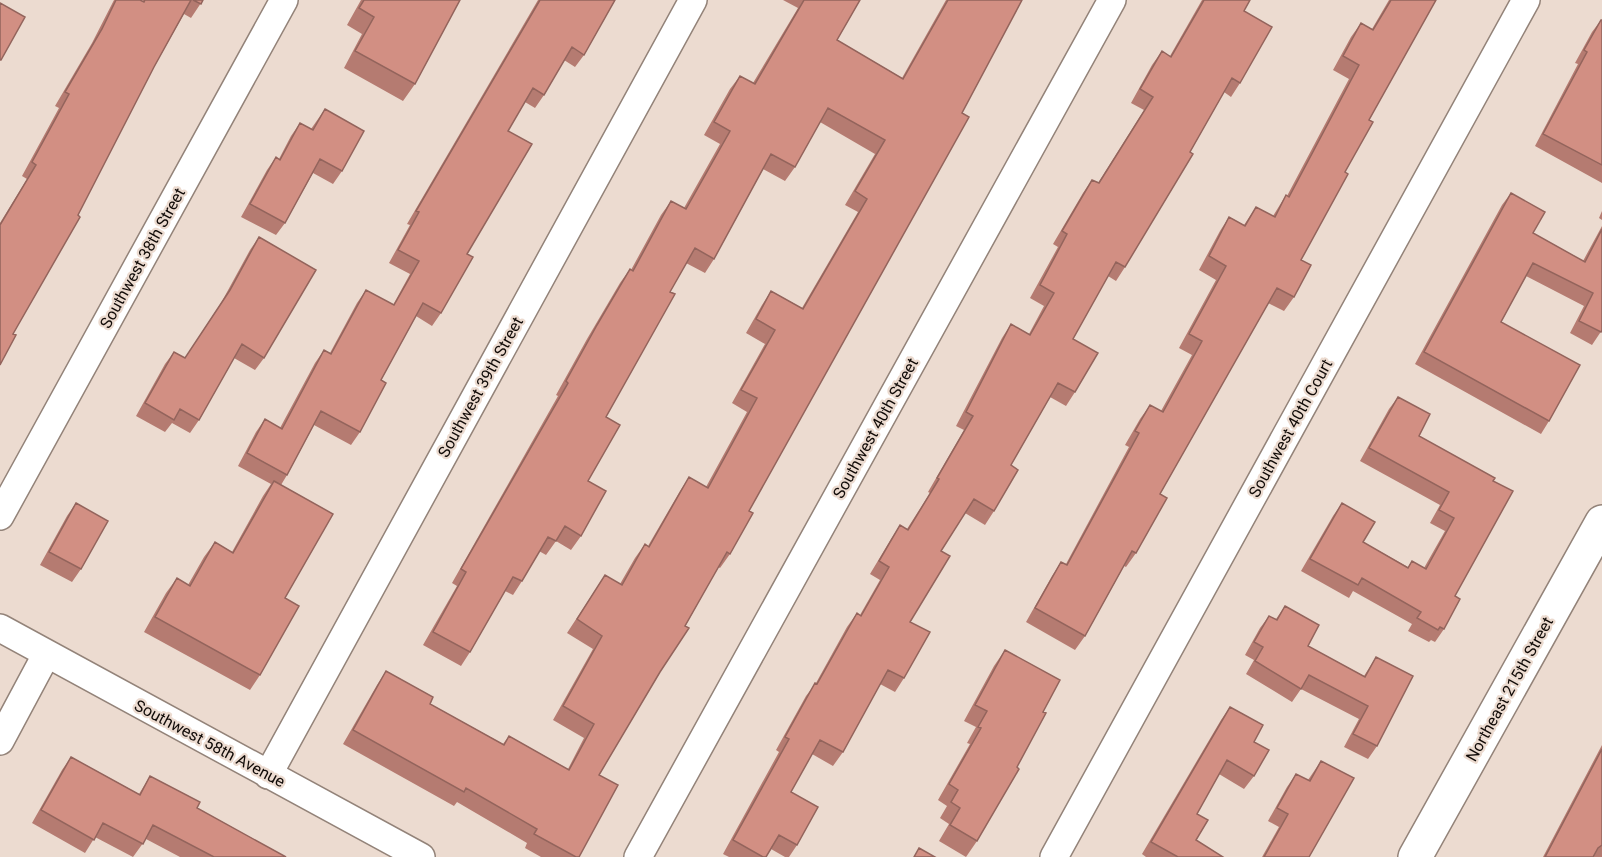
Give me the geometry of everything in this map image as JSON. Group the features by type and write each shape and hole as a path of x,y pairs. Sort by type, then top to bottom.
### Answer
{"street":[{"name":"Southwest 38th Street","path":"0,516 284,0"},
{"name":"Southwest 39th Street","path":"268,775 693,0"},
{"name":"Southwest 40th Street","path":"638,857 1112,0"},
{"name":"Southwest 40th Court","path":"1054,857 1526,0"},
{"name":"Northeast 215th Street","path":"1415,857 1602,522"},
{"name":"Southwest 58th Avenue","path":"0,628 421,857"},
{"path":"0,741 46,655"}],"building":[{"path":"116,0 144,2 145,0 191,0 78,215 80,217 13,334 16,335 0,365 0,225 36,165 32,162 69,94 65,92 102,29"},
{"path":"364,0 460,0 415,84 355,51 374,17 359,8"},
{"path":"540,0 615,0 584,55 572,47 544,95 533,88 508,131 532,144 467,254 473,257 441,313 423,303 381,380 386,383 360,432 321,411 287,475 247,453 265,419 282,429 324,350 331,354 366,290 394,305 419,261 398,250 419,212 416,211"},
{"path":"804,0 860,0 837,40 903,79 948,0 1022,0 962,113 969,117 749,511 753,513 730,554 727,552 685,626 689,628 599,775 618,785 579,857 576,857 534,834 537,829 466,788 464,792 353,730 386,671 433,697 430,704 504,745 509,736 569,770 594,724 563,706 602,636 577,619 605,575 622,585 645,544 649,547 689,477 708,488 757,398 741,390 775,330 756,319 771,291 803,309 867,199 855,191 885,140 828,108 795,167 771,154 714,259 695,248 670,292 675,294 606,417 620,425 588,481 606,491 581,536 565,526 556,541 548,537 522,581 513,577 470,652 433,632 466,572 461,569 568,383 566,381 630,269 633,271 671,201 686,209 730,131 714,122 740,76 755,84"},
{"path":"1204,0 1250,0 1244,11 1272,27 1240,83 1232,78 1190,152 1193,154 1125,267 1116,262 1073,339 1098,353 1075,392 1058,383 1011,465 1018,470 994,511 974,499 941,551 950,556 910,622 930,632 904,678 888,670 843,752 820,740 791,792 818,807 797,845 779,835 766,857 763,857 733,840 789,739 785,737 857,613 861,616 889,567 879,561 900,525 908,530 939,479 937,478 973,416 966,412 1011,324 1030,335 1054,293 1040,285 1067,234 1062,231 1092,180 1099,183 1153,97 1140,89 1162,51 1171,57"},
{"path":"1391,0 1436,0 1369,120 1373,122 1345,172 1348,174 1301,260 1311,265 1294,297 1277,288 1160,494 1167,498 1136,553 1132,551 1085,636 1035,608 1061,562 1067,565 1139,433 1135,431 1150,405 1163,412 1202,341 1189,334 1226,266 1209,256 1229,217 1245,226 1256,207 1275,217 1286,195 1289,197 1359,65 1343,56 1361,23 1373,30"},
{"path":"0,3 25,17 1,60 0,60"},
{"path":"1601,20 1602,165 1543,134 1587,52 1584,50"},
{"path":"325,109 364,131 342,171 320,159 285,223 250,204 276,157 280,160 300,123 313,130"},
{"path":"1511,193 1545,212 1533,233 1585,262 1602,229 1601,332 1579,321 1593,293 1533,263 1501,322 1580,365 1549,421 1424,352"},
{"path":"259,237 316,270 264,358 242,344 199,420 180,409 174,420 145,403 174,352 185,358 230,290"},
{"path":"1398,397 1430,414 1419,436 1495,478 1493,481 1513,491 1455,596 1460,599 1444,629 1440,627 1438,630 1417,618 1421,612 1362,578 1358,585 1310,559 1342,503 1375,522 1363,542 1408,568 1412,561 1426,569 1454,518 1439,510 1449,492 1369,448"},
{"path":"274,481 333,514 285,598 299,606 260,675 155,617 177,578 190,586 215,542 233,553"},
{"path":"76,503 108,521 81,569 49,552"},
{"path":"1285,606 1319,625 1308,646 1365,677 1376,657 1413,676 1377,746 1353,734 1368,706 1309,675 1301,689 1255,661 1263,647 1254,642 1269,616 1277,620"},
{"path":"1005,650 1060,680 1043,712 1046,713 1017,767 1019,769 977,841 950,825 960,808 951,802 958,790 949,784 981,728 978,727 987,711 975,705"},
{"path":"1230,707 1263,725 1254,742 1269,750 1254,776 1227,760 1197,814 1208,820 1196,840 1223,857 1178,857 1151,842"},
{"path":"1602,749 1602,845 1593,857 1545,857"},
{"path":"71,757 140,795 150,776 200,802 197,808 286,857 214,857 153,825 143,844 103,823 94,840 41,810"},
{"path":"1321,761 1354,778 1309,857 1264,857 1288,814 1277,808 1296,774 1310,781"},
{"path":"919,848 935,857 914,857"}]}
